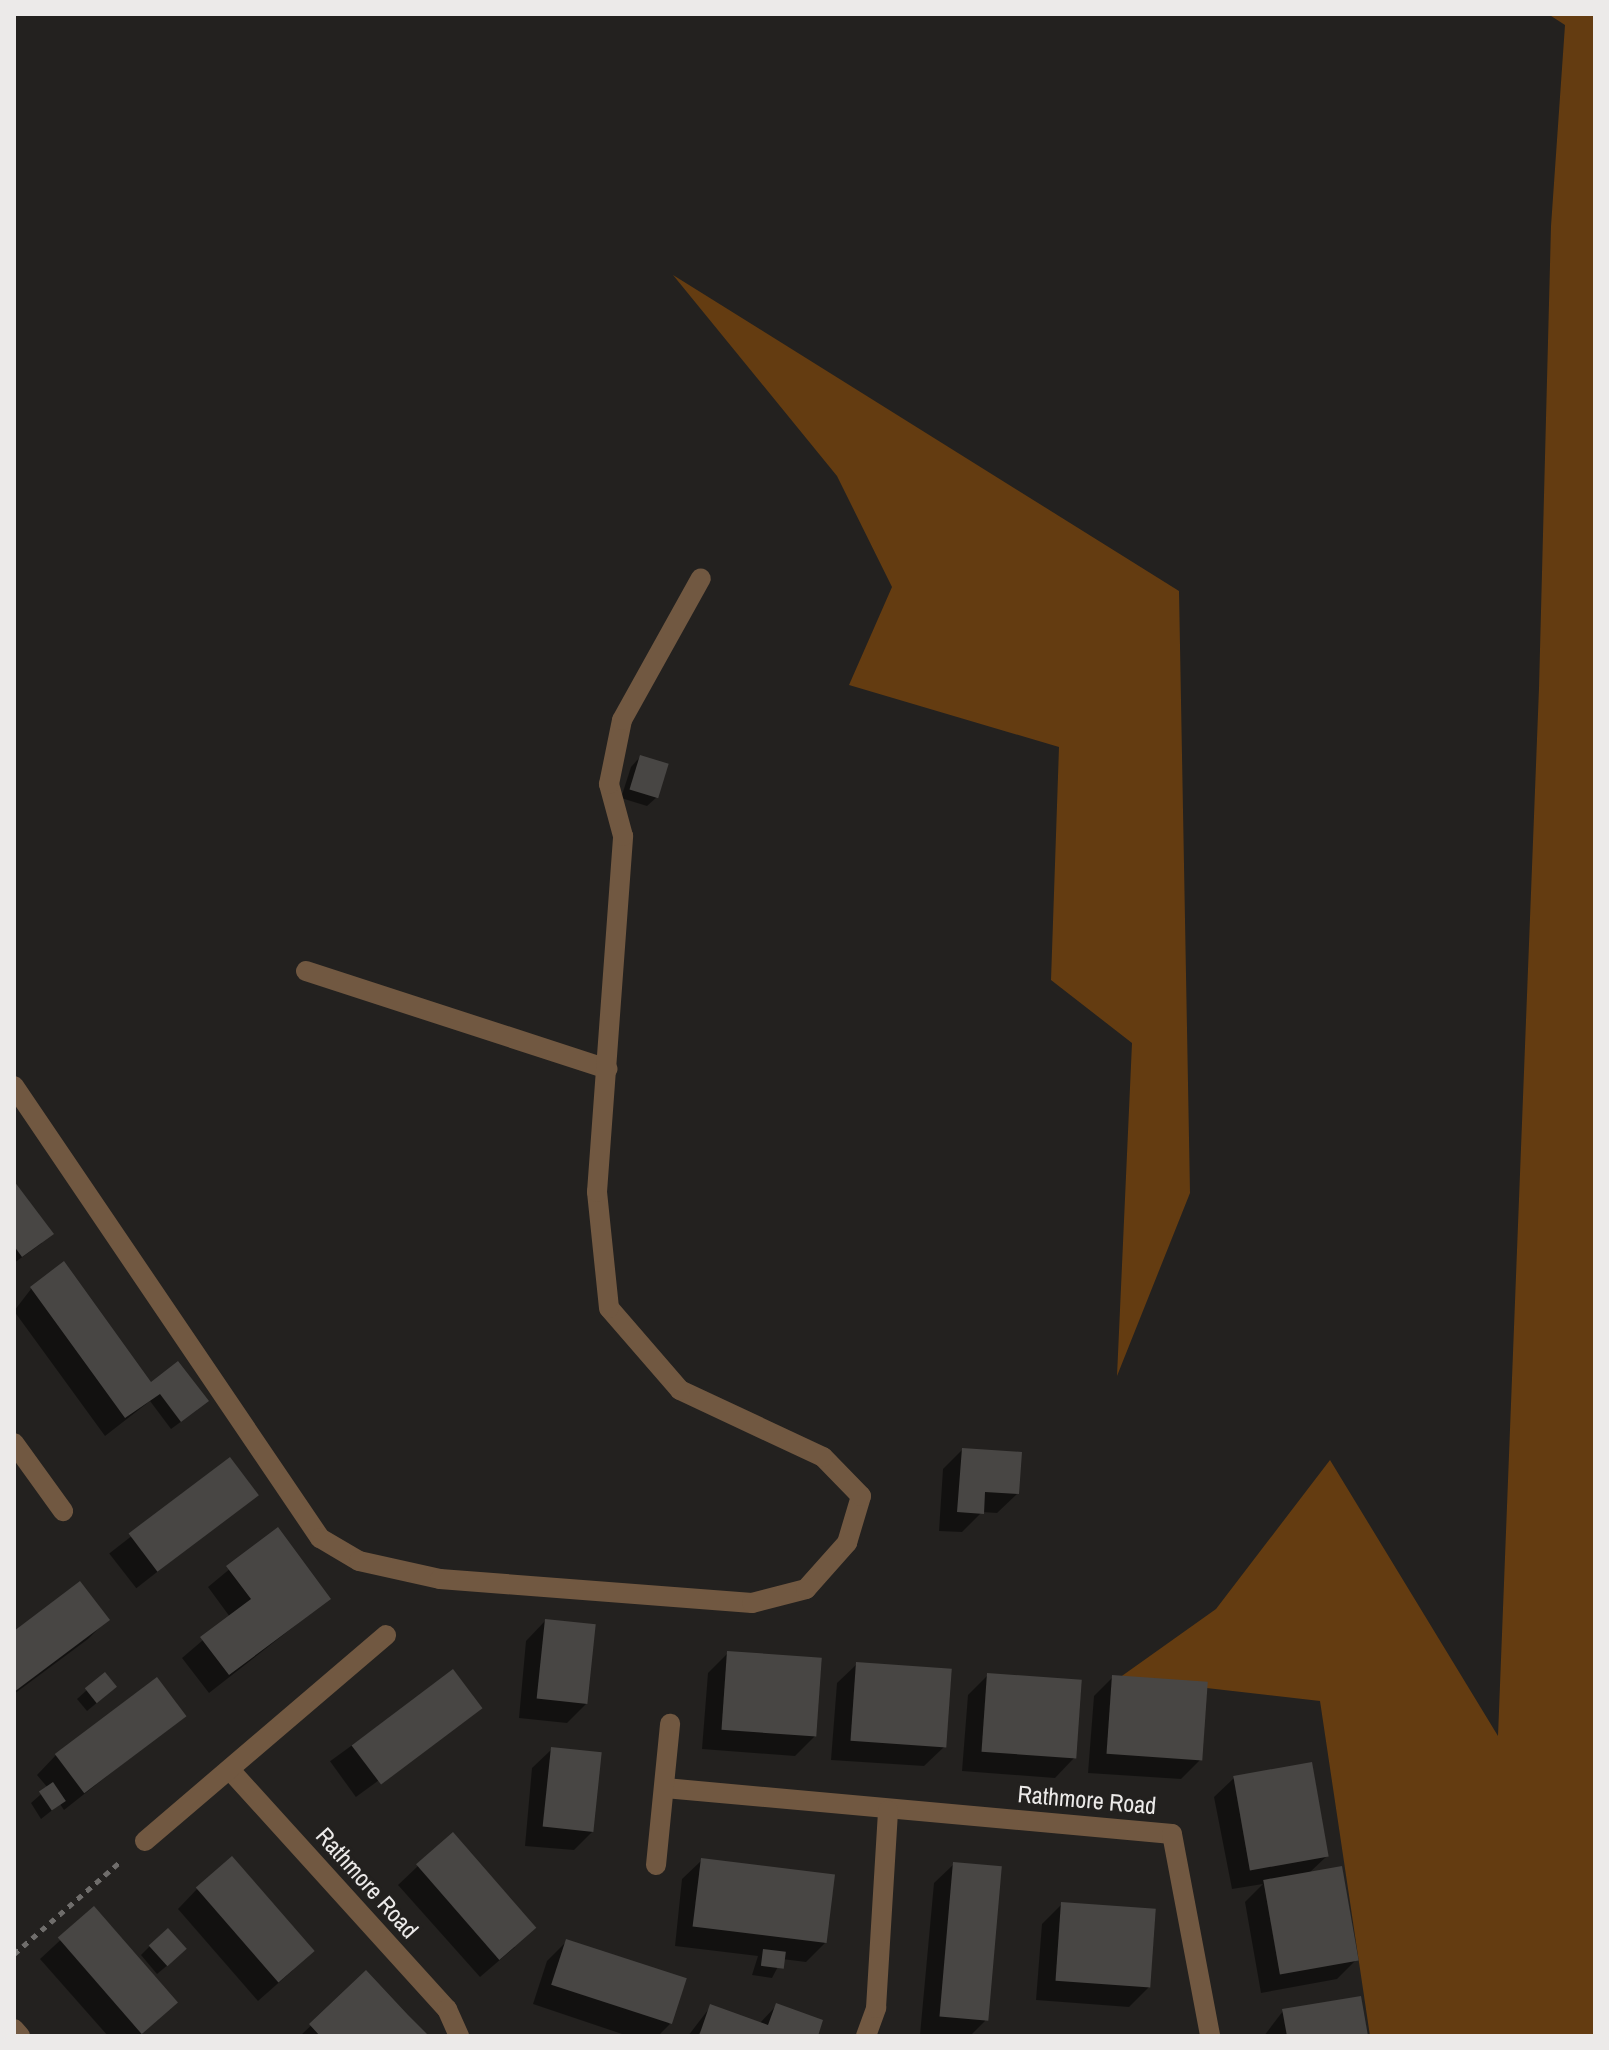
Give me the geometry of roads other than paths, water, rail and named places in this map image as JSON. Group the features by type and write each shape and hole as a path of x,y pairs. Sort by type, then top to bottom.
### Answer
{"street":[{"path":"14,1086 320,1538 359,1561 440,1579 752,1603 806,1589 847,1543 861,1496 823,1457 680,1390 609,1308 597,1192 623,836 609,784 622,720 701,578"},
{"path":"306,971 607,1069"},
{"path":"14,1443 63,1511"},
{"path":"145,1841 386,1635"},
{"path":"656,1865 670,1724"},
{"name":"Rathmore Road","path":"230,1770 447,2009 459,2036"},
{"name":"Rathmore Road","path":"665,1788 1172,1834 1210,2036"},
{"path":"866,2036 876,2008 888,1810"},
{"path":"14,2029 20,2036"}]}
